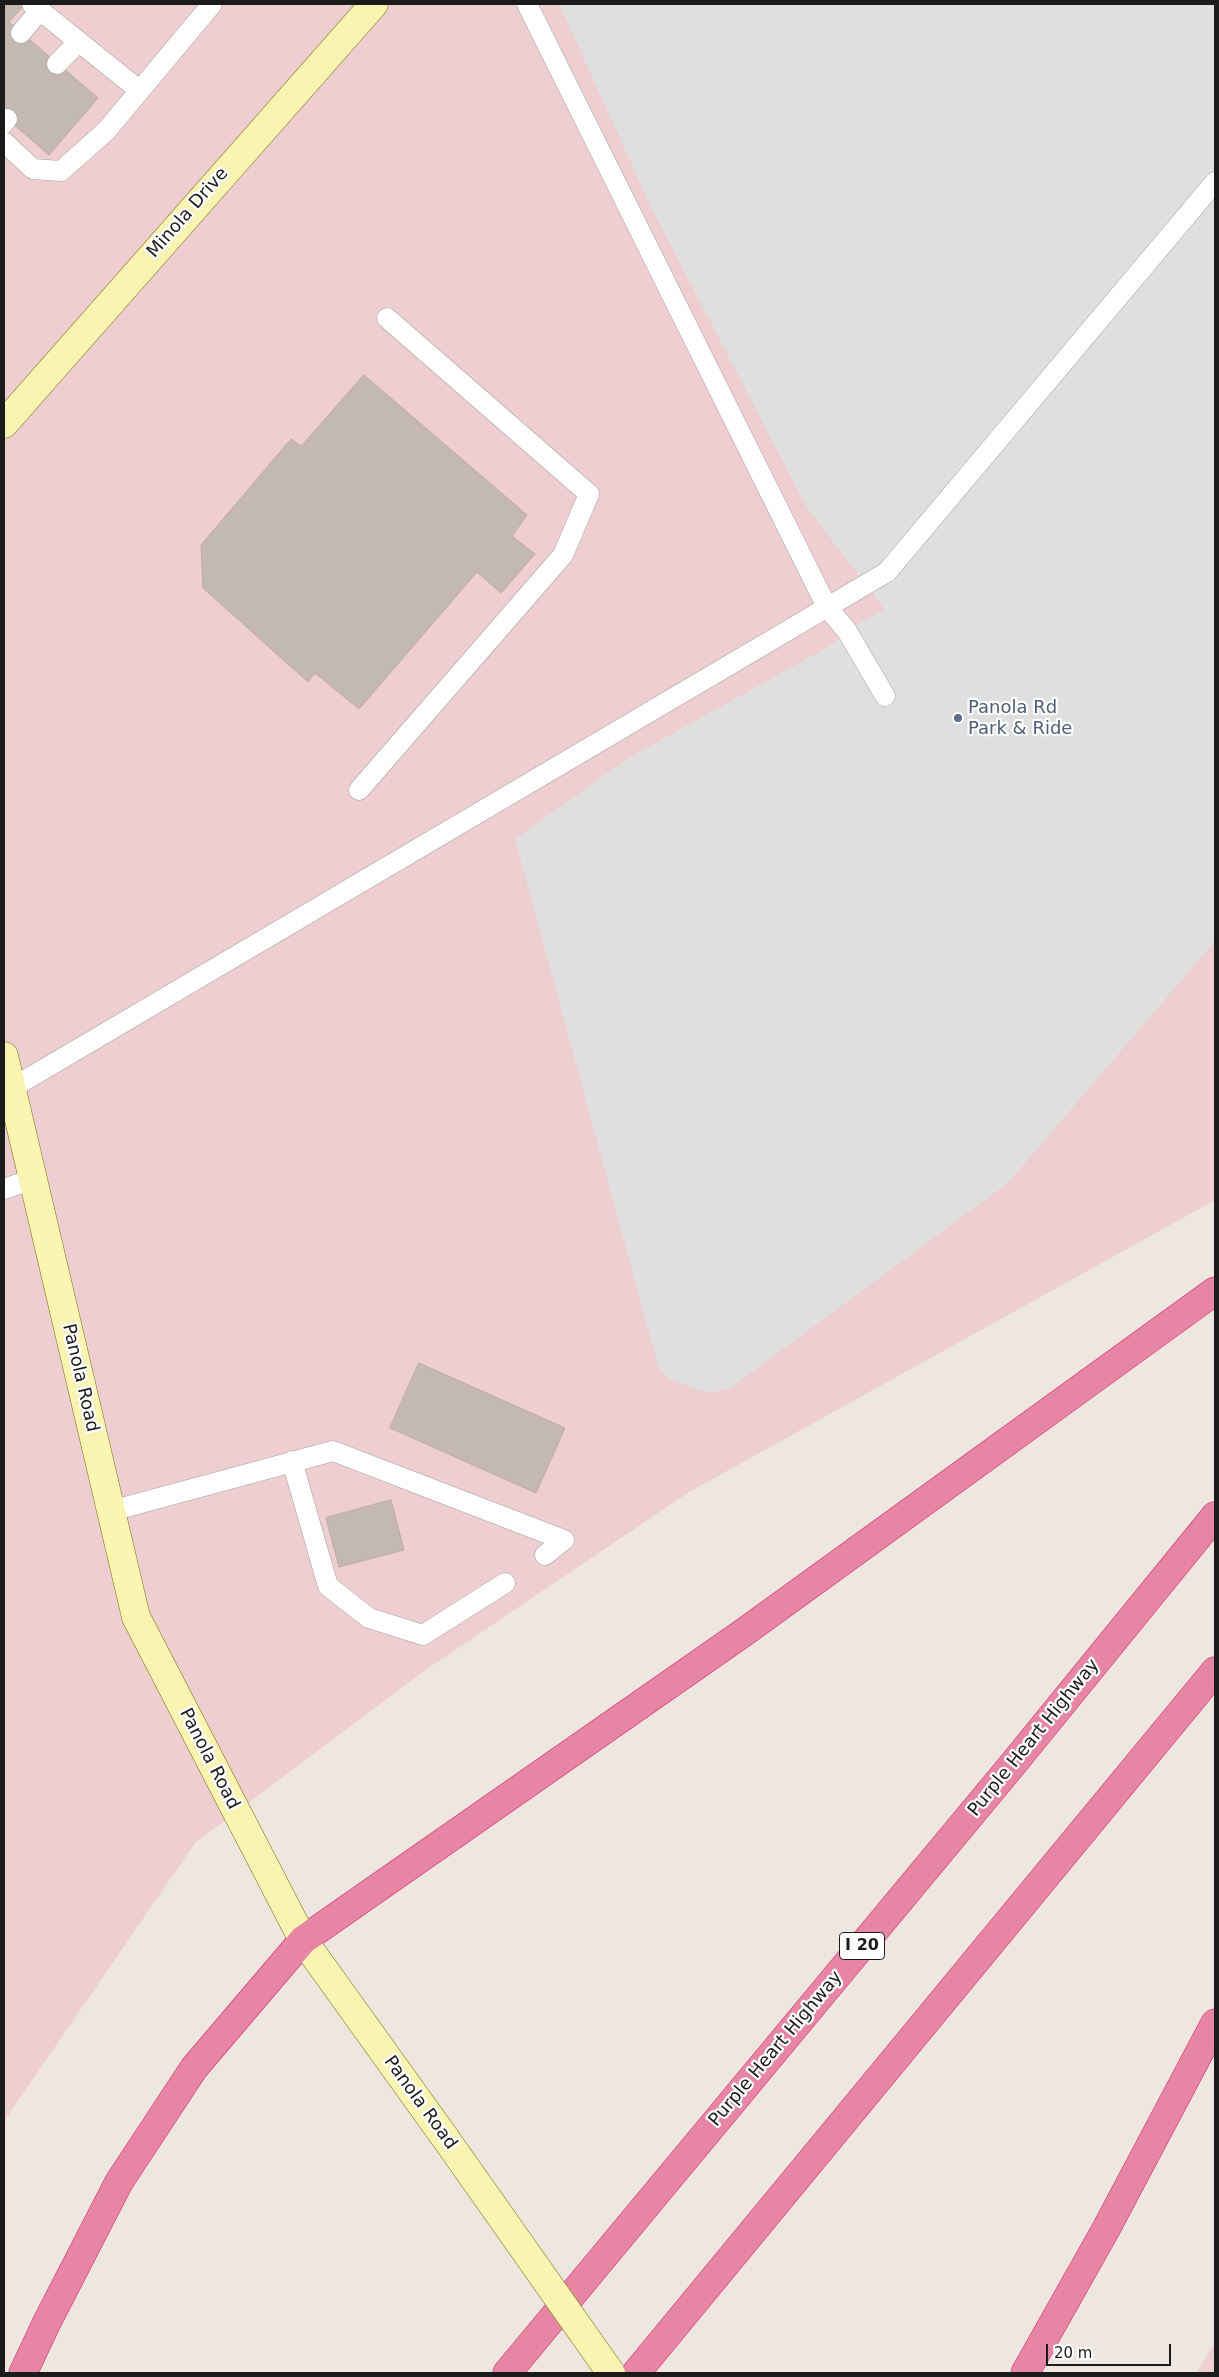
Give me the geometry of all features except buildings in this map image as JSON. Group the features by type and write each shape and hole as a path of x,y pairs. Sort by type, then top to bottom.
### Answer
{"highway":[{"path":"23,2373 46,2322 119,2182 194,2068 303,1940 743,1633 1215,1291"},
{"name":"Purple Heart Highway","path":"507,2373 1013,1764 1215,1516"},
{"path":"636,2373 1215,1671"},
{"path":"1025,2373 1111,2220 1215,2023"}],"main road":[{"name":"Minola Drive","path":"4,424 374,4"},
{"name":"Panola Road","path":"4,1056 136,1617 303,1940 611,2373"}],"lane":[{"path":"4,142 33,169 61,171 106,131 212,4"},
{"path":"528,4 827,607 847,631 885,696"},
{"path":"21,33 36,7 140,90"},
{"path":"58,64 78,42"},
{"path":"12,1088 887,572 1215,182"},
{"path":"359,790 563,555 590,494 387,318"},
{"path":"4,1189 33,1179"},
{"path":"112,1511 334,1451 564,1540 545,1555"},
{"path":"292,1461 328,1586 369,1618 424,1635 505,1583"}],"shaded area":[{"path":"4,4 1215,4 1215,1200 689,1492 427,1669 195,1843 4,2121"},
{"name":"Panola Rd Park & Ride","path":"559,4 1215,4 1215,941 1008,1183 729,1389 712,1392 698,1390 667,1378 658,1366 515,839 627,759 828,647 847,631 884,609 806,506 651,207"},
{"path":"1215,2343 1215,2373 1196,2373"}],"place":[{"name":"Panola Rd Park & Ride","path":"958,718"}]}
